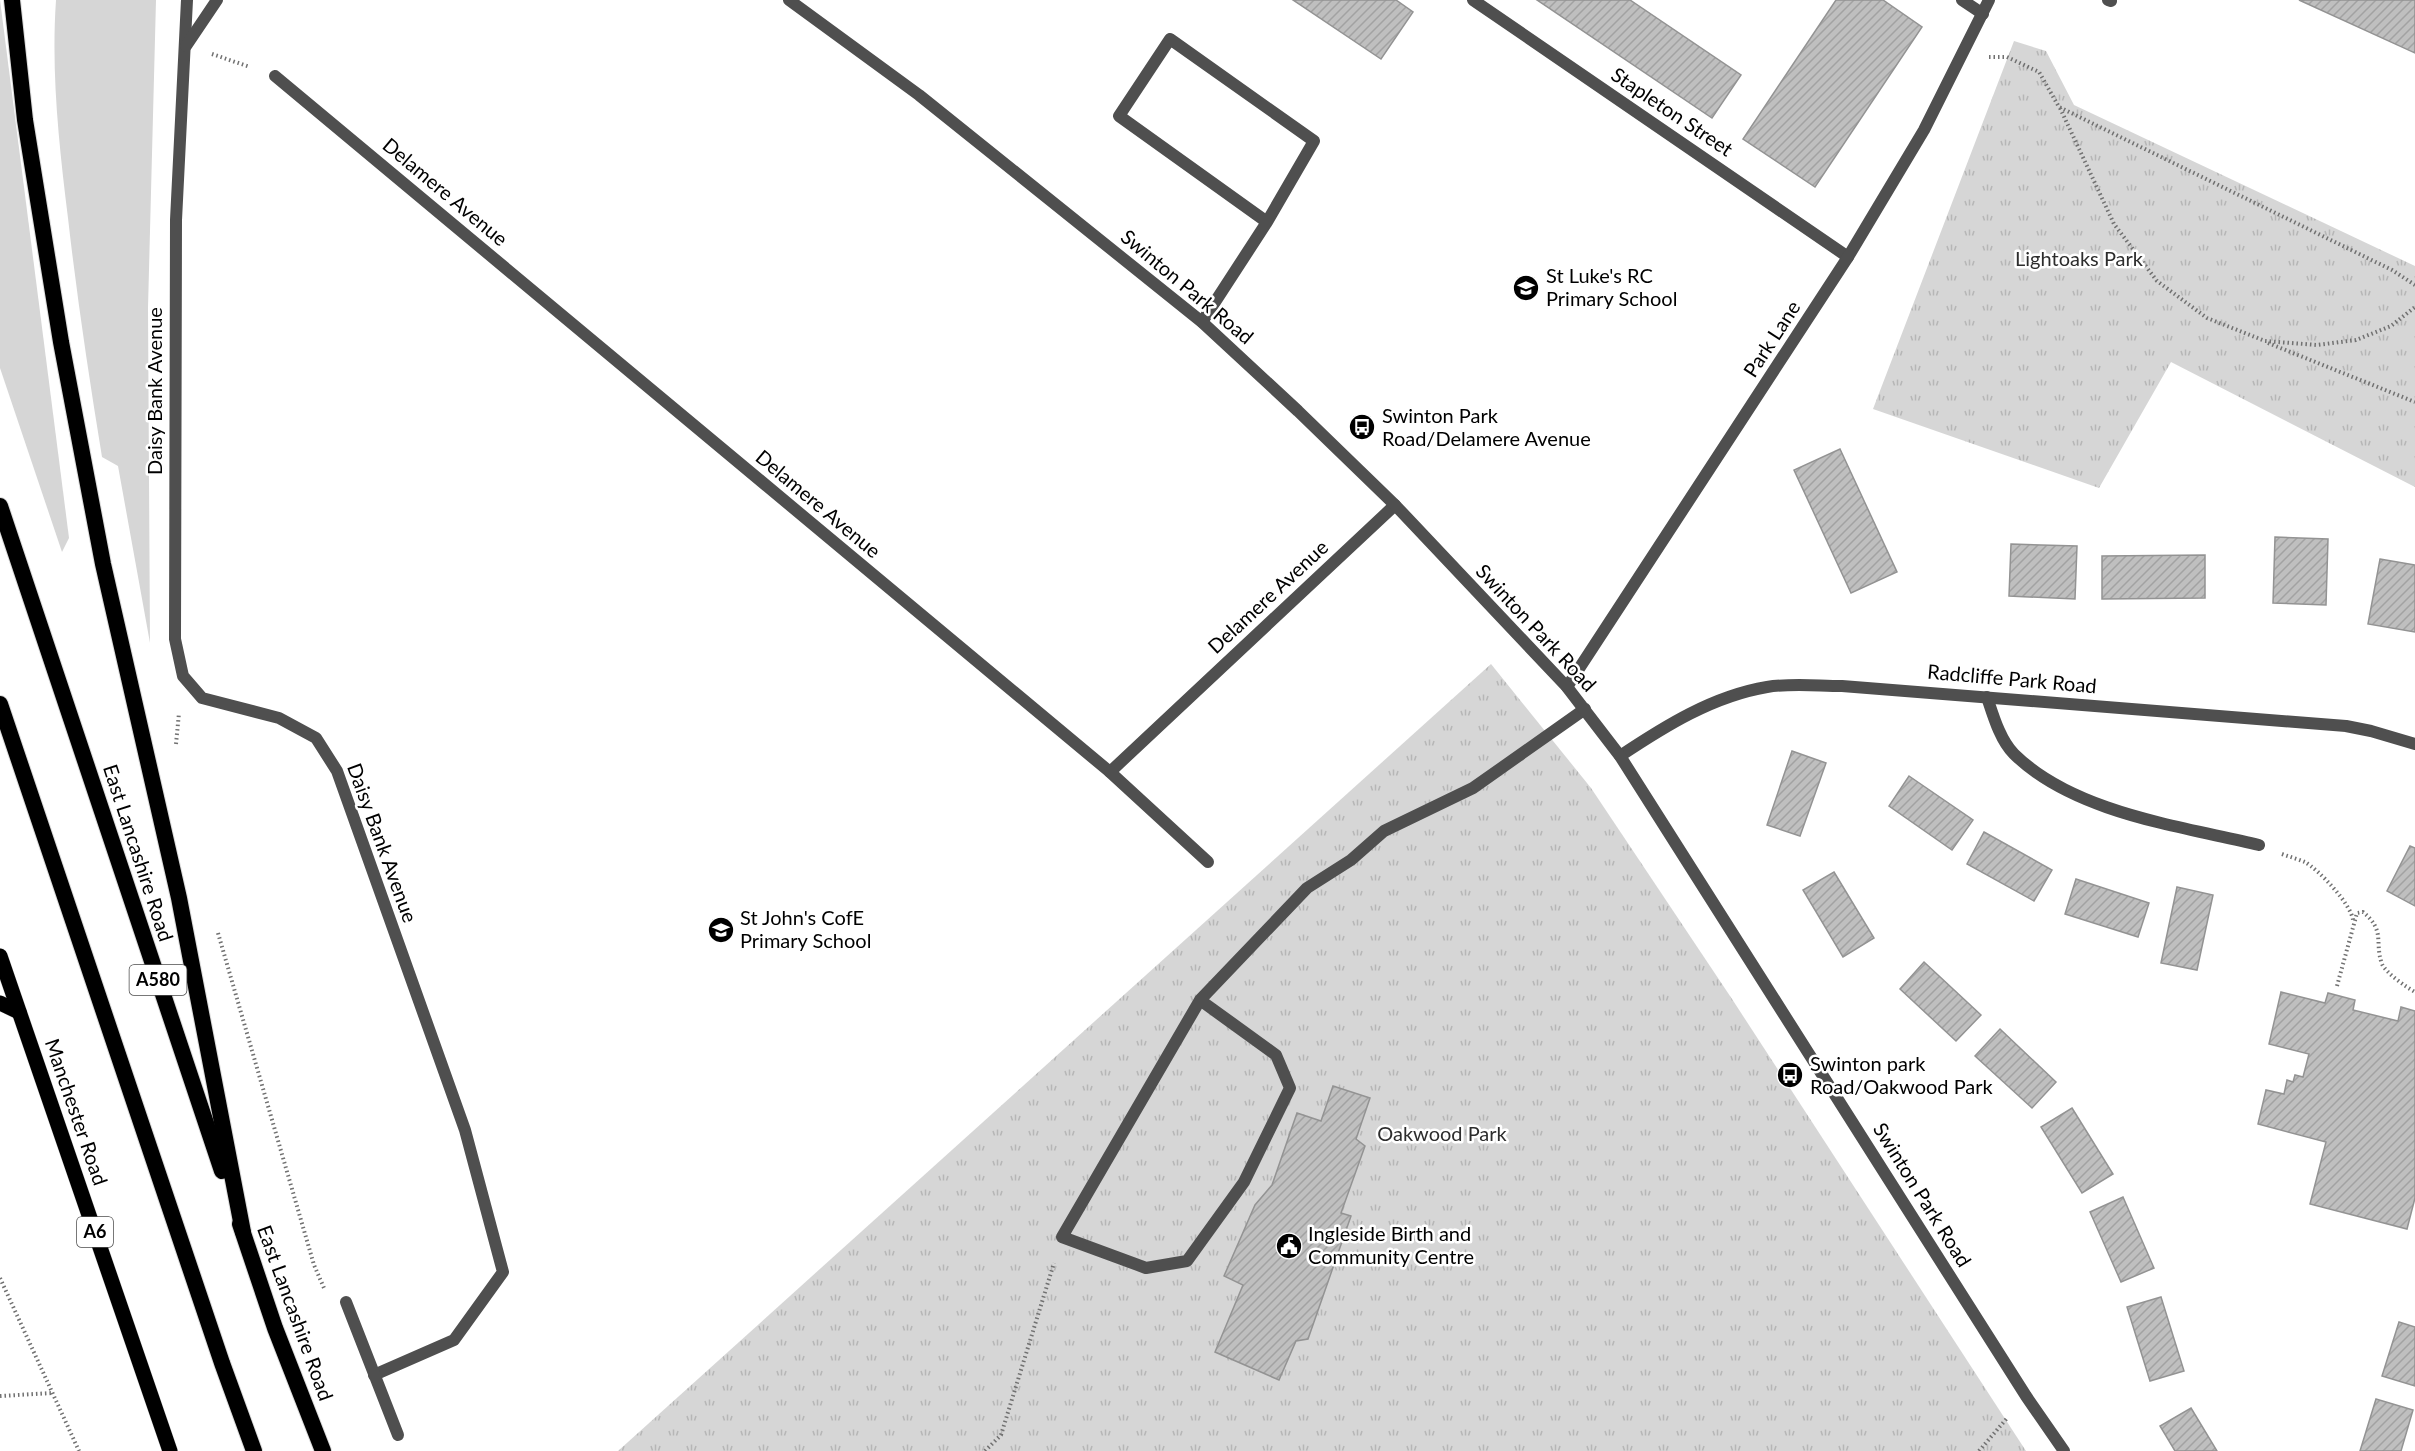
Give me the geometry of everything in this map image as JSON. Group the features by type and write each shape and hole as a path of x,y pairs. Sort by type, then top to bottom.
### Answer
{"highway":[{"path":"12,0 25,120 61,342 103,564 179,898 243,1232"},
{"name":"East Lancashire Road","path":"0,506 275,1328 323,1451"},
{"path":"0,704 218,1352 254,1451"}],"main road":[{"name":"Manchester Road","path":"0,956 170,1451"},
{"path":"0,1003 19,1012"}],"street":[{"name":"Daisy Bank Avenue","path":"187,0 176,220 174,458 175,639 183,676 202,698 279,718 315,738 337,771 465,1130 503,1272 454,1340 374,1374"},
{"path":"186,46 217,0"},
{"name":"Swinton Park Road","path":"789,0 919,95 1203,322 1395,505 1567,687 1620,756 2026,1396 2064,1451"},
{"name":"Stapleton Street","path":"1473,0 1848,257"},
{"path":"1962,0 1983,14"},
{"name":"Park Lane","path":"1567,687 1848,257 1924,130 1989,0"},
{"path":"1203,322 1267,222 1314,141 1170,39 1119,116 1267,222"},
{"name":"Delamere Avenue","path":"275,76 1110,772 1395,505"},
{"name":"Radcliffe Park Road","path":"1620,756 1669,724 1698,710 1732,696 1768,687 1842,686 2346,726 2415,744"},
{"path":"1987,697 1995,722 2013,753 2047,780 2104,808 2259,845"},
{"path":"1200,999 1276,1055 1290,1088 1244,1182 1187,1261 1146,1268 1062,1238 1200,999 1307,888 1351,860 1384,831 1473,788 1585,709"},
{"path":"1110,772 1208,862"},
{"path":"346,1302 398,1436"}],"path":[{"path":"186,46 275,76"},
{"path":"1960,56 2007,57 2039,72 2059,107 2114,224 2157,281 2207,318 2415,402"},
{"path":"2059,107 2392,270 2415,285"},
{"path":"2265,341 2317,345 2356,340 2391,327 2415,307"},
{"path":"178,755 176,744 183,676"},
{"path":"2259,845 2306,863 2331,885 2353,913 2354,923"},
{"path":"2337,986 2357,913 2363,912 2370,918 2379,934 2381,963 2386,972 2415,992"},
{"path":"217,928 314,1265 327,1296"},
{"path":"985,1451 1001,1435 1062,1238"},
{"path":"0,1278 79,1451"},
{"path":"0,1396 52,1393"},
{"path":"1979,1451 2026,1396"}],"green space":[{"path":"0,0 69,538 62,552 0,368"},
{"path":"56,0 156,0 148,308 150,643 118,466 102,457 84,338 59,136 54,55"},
{"name":"Lightoaks Park","path":"2014,41 2046,51 2074,105 2415,266 2415,487 2171,362 2099,488 1873,409"},
{"name":"Oakwood Park","path":"1491,664 1591,788 1732,999 2026,1451 618,1451"}],"building":[{"path":"1293,0 1396,0 1413,12 1381,59"},
{"path":"1537,0 1630,0 1741,75 1712,118"},
{"path":"1836,0 1883,0 1922,27 1815,187 1743,139"},
{"path":"2299,0 2415,0 2415,53"},
{"path":"1840,449 1897,572 1851,593 1794,470"},
{"path":"2275,537 2328,539 2326,605 2273,603"},
{"path":"2011,544 2077,546 2075,599 2009,596"},
{"path":"2205,555 2205,598 2102,599 2102,556"},
{"path":"2380,559 2415,565 2415,632 2368,624"},
{"path":"1792,751 1826,763 1800,836 1767,825"},
{"path":"1909,776 1973,820 1952,850 1889,806"},
{"path":"1984,832 2052,870 2034,901 1967,864"},
{"path":"2410,846 2415,848 2415,906 2387,891"},
{"path":"1834,872 1874,938 1843,957 1803,890"},
{"path":"2076,879 2149,903 2138,937 2065,914"},
{"path":"2177,887 2213,895 2197,970 2161,963"},
{"path":"1924,962 1981,1015 1956,1041 1900,989"},
{"path":"2281,992 2325,1003 2328,993 2355,1000 2353,1010 2398,1021 2401,1007 2415,1011 2415,1198 2407,1229 2310,1204 2326,1142 2258,1124 2266,1090 2284,1094 2287,1080 2293,1082 2295,1075 2303,1077 2309,1054 2269,1044"},
{"path":"2000,1029 2056,1082 2032,1108 1975,1056"},
{"name":"Ingleside Birth and Community Centre","path":"1333,1086 1370,1098 1356,1139 1365,1146 1341,1213 1351,1216 1308,1339 1296,1341 1279,1380 1215,1352 1243,1285 1224,1276 1255,1205 1272,1185 1297,1113 1321,1121"},
{"path":"2072,1108 2113,1174 2082,1193 2041,1127"},
{"path":"2123,1197 2154,1268 2121,1282 2090,1212"},
{"path":"2161,1297 2184,1371 2150,1381 2127,1307"},
{"path":"2399,1322 2415,1327 2415,1386 2382,1376"},
{"path":"2376,1399 2413,1410 2401,1451 2360,1451"},
{"path":"2191,1408 2217,1451 2175,1451 2160,1426"}],"place":[{"name":"St Luke's RC Primary School","path":"1526,288"},
{"name":"Swinton Park Road/Delamere Avenue","path":"1362,427"},
{"name":"St John's CofE Primary School","path":"721,930"},
{"name":"Swinton park Road/Oakwood Park","path":"1790,1075"},
{"name":"Ingleside Birth and Community Centre","path":"1289,1246"}]}
